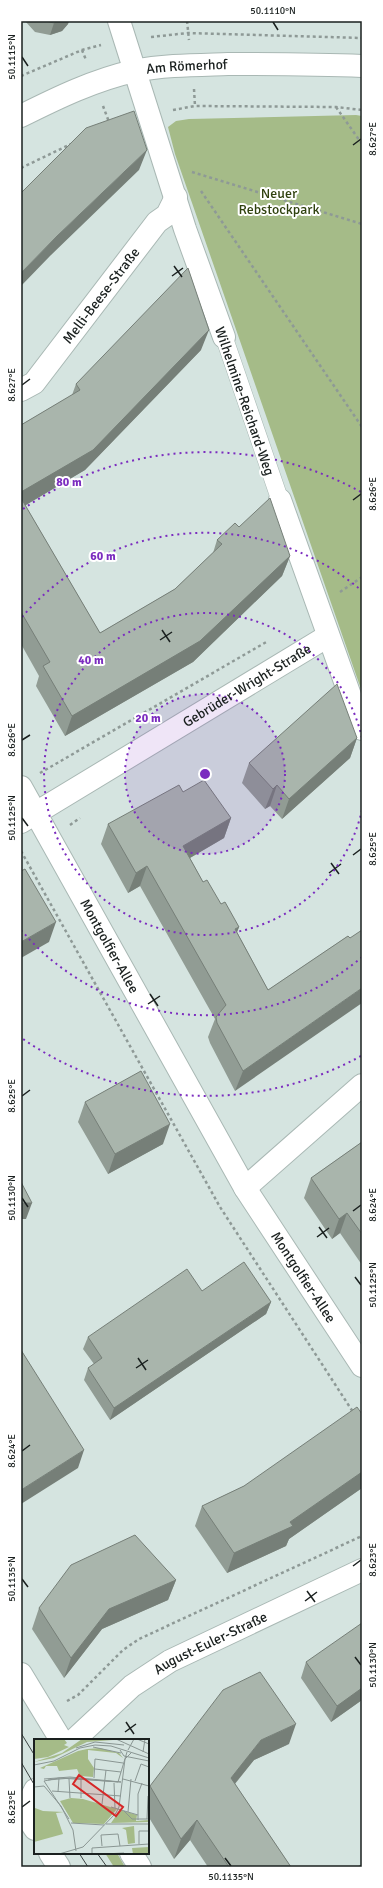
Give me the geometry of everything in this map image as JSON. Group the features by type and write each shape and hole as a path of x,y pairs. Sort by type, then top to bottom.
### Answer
{"street":[{"name":"Wilhelmine-Reichard-Weg","path":"121,30 176,197 280,500 362,729"},
{"name":"Am Römerhof","path":"21,116 55,99 95,82 134,71 205,65 304,63 362,66"},
{"name":"Melli-Beese-Straße","path":"21,390 34,383 157,222 167,215 176,197"},
{"name":"Gebrüder-Wright-Straße","path":"28,818 328,636"},
{"name":"Montgolfier-Allee","path":"27,782 28,818 245,1188 362,1366"},
{"path":"245,1188 362,1085"},
{"name":"August-Euler-Straße","path":"75,1739 132,1686 170,1661 362,1570"},
{"path":"21,1674 59,1739"},
{"path":"27,1816 34,1793"},
{"path":"51,1854 59,1867"},
{"path":"132,1854 140,1867"}],"path":[{"path":"21,76 82,50 121,30 362,38"},
{"path":"149,116 195,106 336,107 362,110"},
{"path":"336,107 362,144"},
{"path":"21,168 77,142"},
{"path":"191,177 186,170 362,224"},
{"path":"200,190 362,427"},
{"path":"27,782 270,639"},
{"path":"21,851 220,1207 353,1413"}],"green space":[{"name":"Neuer Rebstockpark","path":"362,116 362,692 175,154 168,127 176,121 189,119"},
{"path":"106,1854 118,1854 125,1867 114,1867"}],"building":[{"path":"46,21 59,21 54,23"},
{"path":"134,111 147,150 57,236 21,273 21,193 86,128"},
{"path":"188,268 209,330 93,450 21,492 21,425 80,390 76,384"},
{"path":"21,498 100,633 175,589 222,544 217,540 235,523 239,527 270,498 290,556 200,641 72,716 43,666 50,662 21,612"},
{"path":"337,684 357,738 289,799 277,785 273,789 249,763"},
{"path":"204,780 231,818 183,846 203,882 207,880 221,904 225,902 239,927 235,929 268,990 348,936 350,938 362,930 362,988 243,1071 217,1023 216,1017 226,1005 147,866 136,873 108,824 179,785 183,792"},
{"path":"25,869 56,922 21,942 21,871"},
{"path":"141,1071 170,1124 115,1154 85,1102"},
{"path":"362,1142 362,1234 347,1213 339,1219 311,1178"},
{"path":"21,1182 32,1203 21,1203"},
{"path":"244,1262 271,1302 114,1408 88,1368 102,1358 88,1337 187,1269 202,1291"},
{"path":"21,1350 84,1450 21,1490"},
{"path":"357,1407 362,1414 362,1472 290,1522 293,1526 234,1553 202,1506 244,1486"},
{"path":"135,1535 176,1580 109,1609 71,1658 39,1608 71,1565"},
{"path":"362,1623 362,1688 337,1706 306,1662"},
{"path":"260,1672 296,1724 261,1740 231,1778 291,1867 229,1867 197,1820 181,1839 150,1786 223,1690"}],"tram line":[{"path":"21,1733 34,1754"},
{"path":"21,1762 34,1784"},
{"path":"80,1854 88,1867"},
{"path":"98,1854 107,1867"}]}
